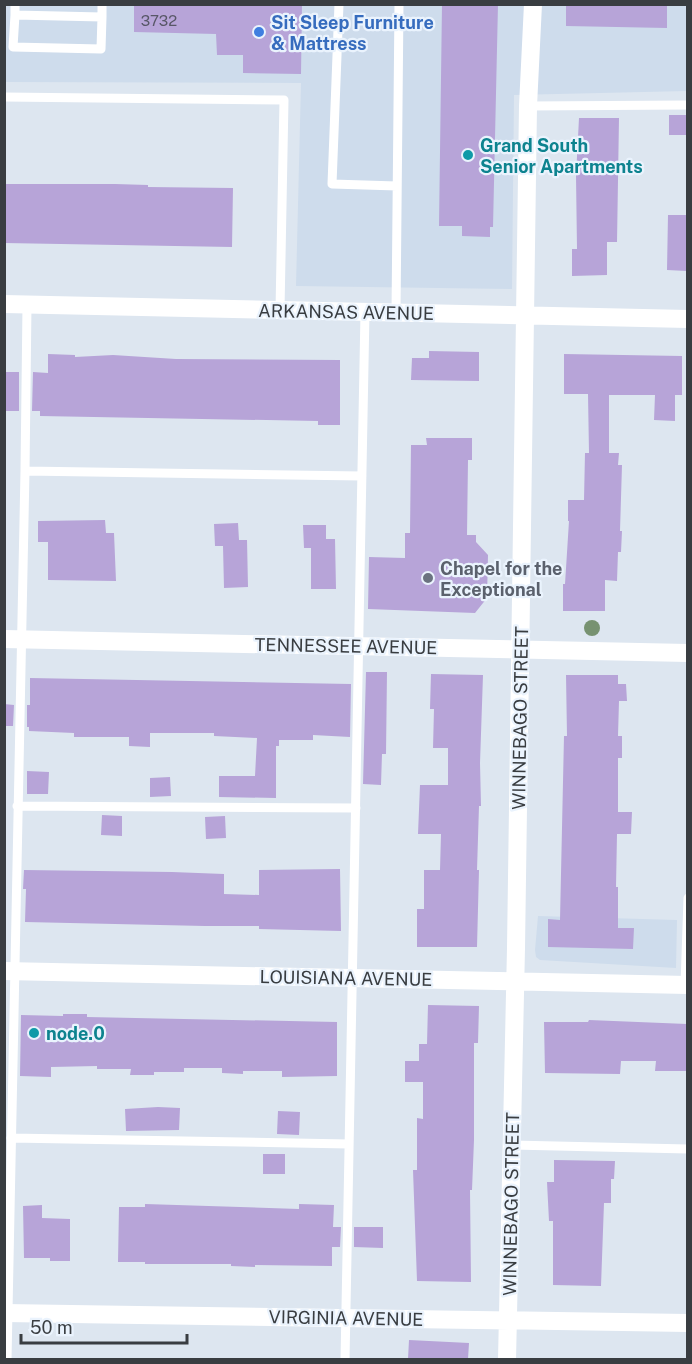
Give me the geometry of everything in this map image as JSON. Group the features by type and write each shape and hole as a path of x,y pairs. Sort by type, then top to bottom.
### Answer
{"street":[{"name":"WINNEBAGO STREET","path":"507,1359 516,982 528,106 533,4"},
{"name":"ARKANSAS AVENUE","path":"4,304 687,319"},
{"name":"TENNESSEE AVENUE","path":"13,639 687,653"},
{"name":"LOUISIANA AVENUE","path":"9,971 686,985"},
{"name":"VIRGINIA AVENUE","path":"6,1313 687,1323"}],"lane":[{"path":"15,4 13,47 101,49 102,4"},
{"path":"339,4 332,184 397,186"},
{"path":"396,313 399,4"},
{"path":"15,15 102,17"},
{"path":"4,97 284,100 280,310"},
{"path":"528,106 687,105"},
{"path":"7,1359 6,1313 11,1138 9,971 17,806 13,639 25,471 27,305"},
{"path":"345,1359 365,312"},
{"path":"25,471 362,476"},
{"path":"17,806 356,808"},
{"path":"686,985 687,898"},
{"path":"11,1138 349,1144"},
{"path":"512,1145 687,1149"}],"shaded area":[{"path":"5,5 687,5 687,91 514,95 512,289 296,286 301,83 5,82"},
{"path":"538,916 677,920 676,968 540,960 536,957 535,950"}],"building":[{"name":"Sit Sleep Furniture & Mattress","path":"134,4 302,4 301,74 243,73 243,55 217,55 216,34 134,32"},
{"name":"Grand South Senior Apartments","path":"442,4 498,4 493,227 490,227 490,237 462,236 462,226 439,226"},
{"path":"566,4 667,4 667,28 566,26"},
{"path":"669,115 687,115 687,135 669,135"},
{"path":"579,118 619,118 617,242 607,242 607,275 572,276 572,249 577,249 576,176"},
{"path":"4,184 115,184 148,185 148,187 233,188 232,247 4,243"},
{"path":"668,215 687,215 687,271 667,270"},
{"path":"429,351 479,352 479,381 411,380 412,358 429,358"},
{"path":"48,354 75,355 75,357 113,355 176,359 340,360 340,425 318,425 318,421 40,416 40,411 32,411 33,372 48,373"},
{"path":"564,354 682,356 682,395 675,395 675,421 654,420 655,395 609,395 609,453 619,453 618,465 622,465 620,531 622,531 621,552 618,552 617,581 605,580 605,611 563,611 569,521 568,500 584,500 585,453 589,453 588,394 564,394"},
{"path":"4,372 19,372 19,411 4,411"},
{"path":"426,438 472,438 472,460 468,460 467,535 476,535 476,542 488,555 487,598 475,613 368,609 369,557 405,558 405,533 410,533 411,445 427,445"},
{"path":"105,520 106,533 114,533 116,581 48,580 48,542 38,542 38,521"},
{"path":"238,523 239,540 247,540 248,587 224,588 223,546 215,546 214,524"},
{"path":"303,525 326,525 326,539 335,539 336,589 311,589 311,548 304,548"},
{"path":"366,672 387,672 386,754 382,754 381,785 363,784"},
{"path":"431,674 483,675 477,947 417,947 417,909 424,909 424,870 440,870 441,834 418,834 420,785 448,785 448,748 433,748 434,709 430,709"},
{"path":"566,675 618,675 618,684 626,684 627,701 619,701 618,736 622,736 622,758 618,758 618,812 632,812 631,834 617,834 616,887 618,887 618,928 634,928 633,949 548,947 548,919 560,920 564,736 567,736"},
{"path":"30,678 351,684 350,737 313,735 313,740 279,740 279,746 276,746 276,798 219,797 219,776 255,776 257,738 214,736 214,733 150,733 150,747 129,746 129,737 74,737 74,733 29,731 27,705 30,705"},
{"path":"4,704 14,705 13,726 4,726"},
{"path":"27,771 49,772 48,794 27,794"},
{"path":"170,777 171,796 150,797 150,778"},
{"path":"102,815 122,816 122,836 101,835"},
{"path":"225,816 226,838 206,839 205,817"},
{"path":"340,869 341,931 259,929 259,926 25,922 24,870 224,874 224,894 259,895 259,870"},
{"path":"428,1005 479,1006 478,1043 474,1043 474,1140 472,1190 470,1190 471,1282 417,1281 413,1170 417,1170 417,1118 423,1119 423,1082 405,1082 405,1061 419,1061 419,1044 427,1044"},
{"path":"63,1014 87,1014 87,1017 337,1022 337,1076 282,1077 282,1071 222,1073 222,1068 184,1068 184,1072 130,1075 131,1069 97,1069 97,1066 51,1067 51,1077 20,1076 21,1015 63,1016"},
{"path":"589,1020 687,1024 687,1071 655,1071 656,1061 621,1061 620,1074 545,1073 544,1022 588,1022"},
{"path":"180,1108 179,1130 126,1131 125,1109"},
{"path":"278,1111 300,1112 299,1135 277,1134"},
{"path":"263,1154 285,1154 285,1174 263,1174"},
{"path":"554,1160 615,1161 614,1179 611,1179 611,1203 604,1203 601,1286 553,1285 553,1221 549,1221 547,1182 554,1182"},
{"path":"145,1204 299,1209 299,1204 334,1205 333,1227 341,1227 340,1247 332,1247 332,1266 255,1265 255,1267 231,1266 231,1264 118,1262 119,1207 145,1207"},
{"path":"42,1205 42,1218 70,1219 70,1261 24,1258 23,1206"},
{"path":"354,1227 383,1227 383,1248 354,1247"},
{"path":"409,1340 469,1343 468,1359 408,1359"}],"place":[{"name":"Sit Sleep Furniture & Mattress","path":"259,32"},
{"name":"Grand South Senior Apartments","path":"468,155"},
{"name":"Chapel for the Exceptional","path":"428,578"},
{"name":"node.0","path":"34,1033"}]}
